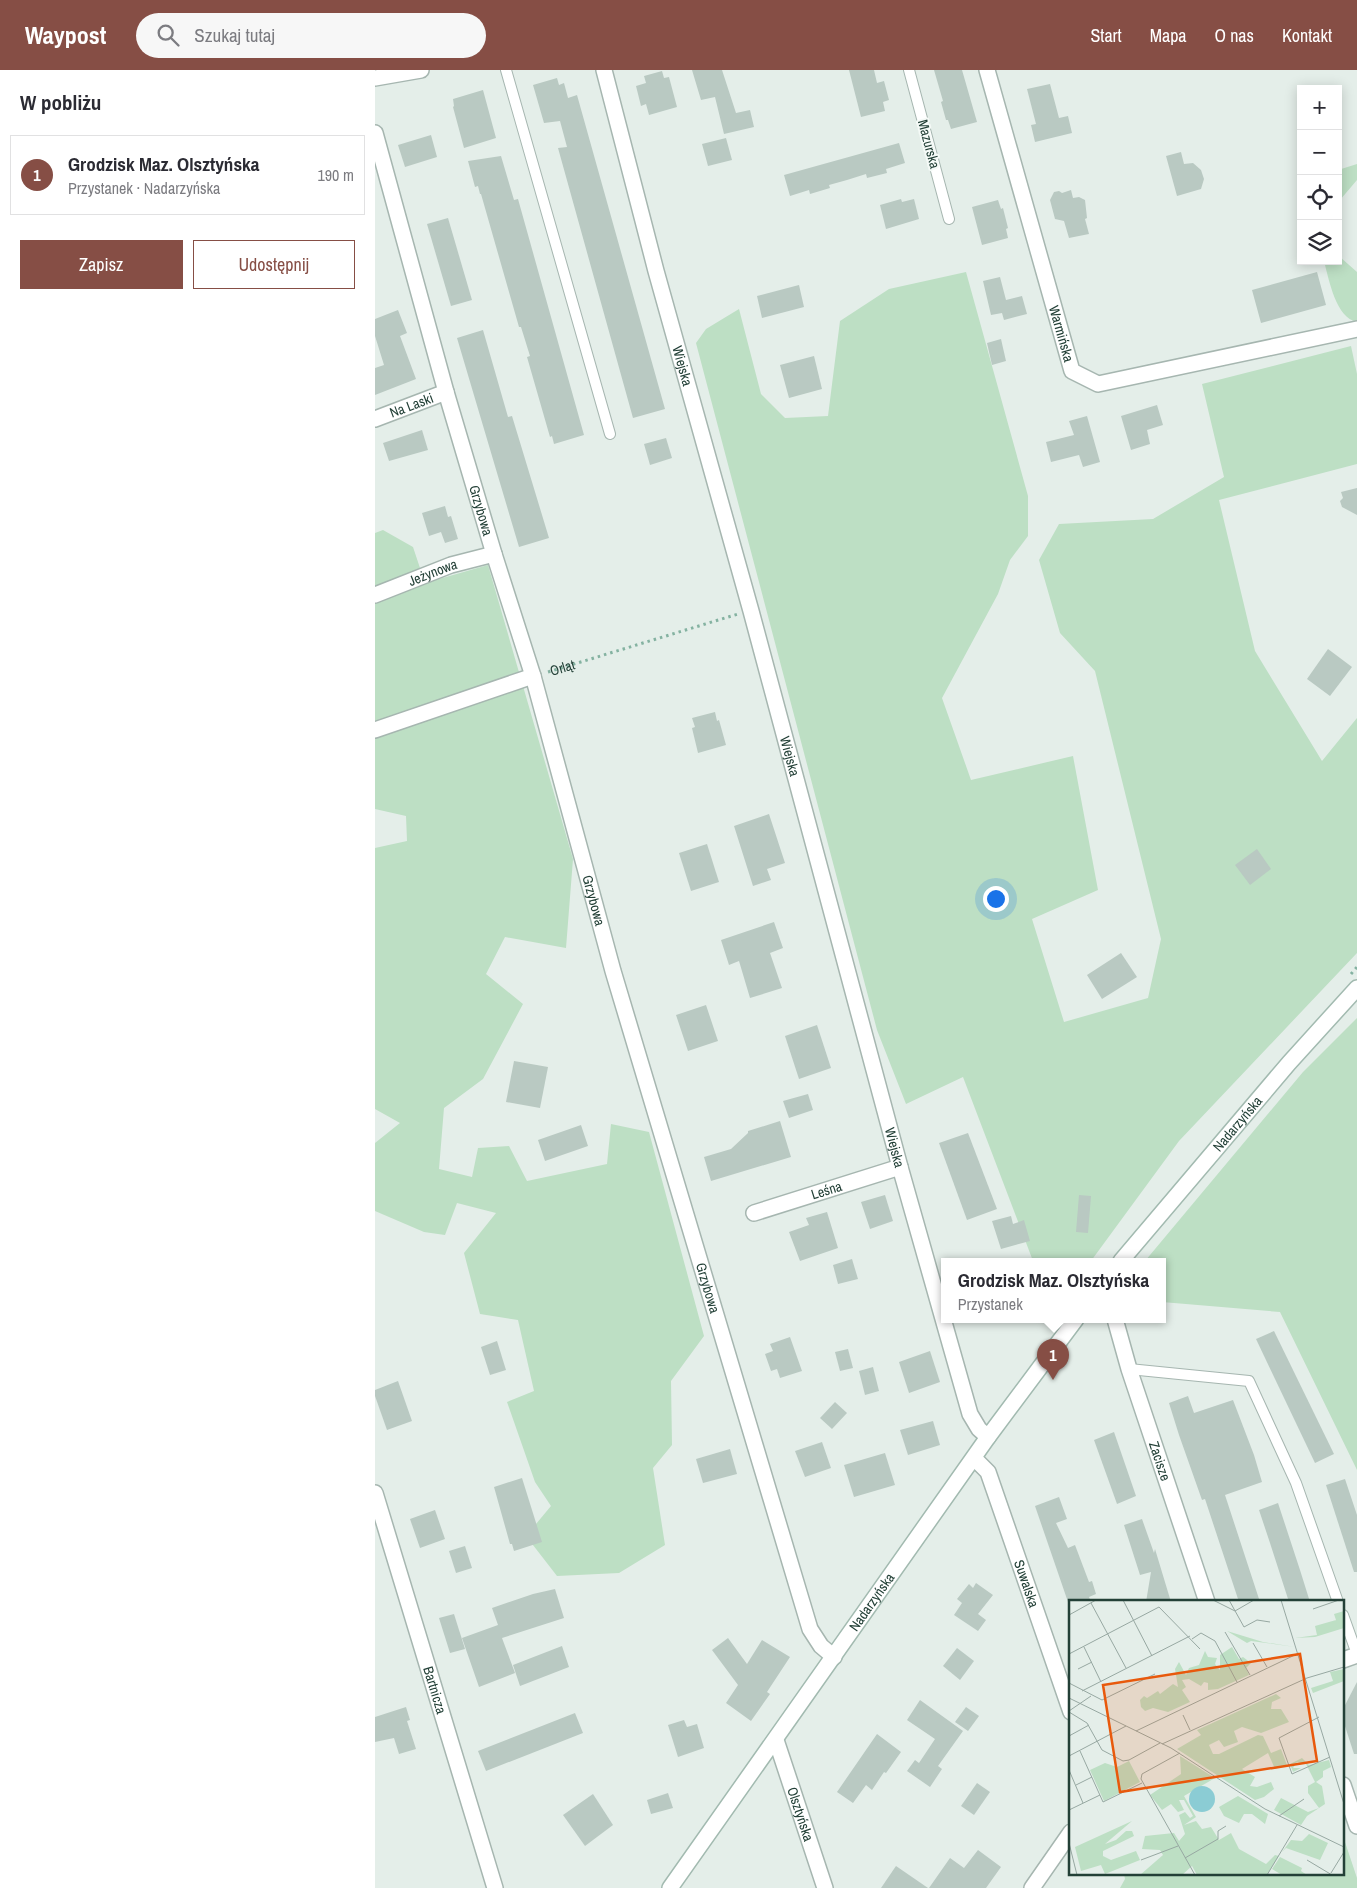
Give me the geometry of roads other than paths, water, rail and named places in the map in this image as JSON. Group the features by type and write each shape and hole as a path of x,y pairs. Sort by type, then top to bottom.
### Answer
{"street":[{"path":"375,78 421,70"},
{"name":"Wiejska","path":"604,70 656,271 751,610 899,1167 941,1313"},
{"name":"Warmińska","path":"987,70 1072,371 1098,384 1357,329"},
{"name":"Grzybowa","path":"375,133 494,554 533,676 613,971 810,1629 821,1646 834,1657"},
{"name":"Na Laski","path":"375,419 447,392"},
{"name":"Jeżynowa","path":"375,595 451,565 494,554"},
{"name":"Orląt","path":"375,730 533,676"},
{"name":"Nadarzyńska","path":"1124,1258 1289,1063 1357,988"},
{"name":"Leśna","path":"755,1213 899,1167"},
{"name":"Wiejska","path":"944,1323 970,1414 979,1429 988,1437"},
{"name":"Nadarzyńska","path":"670,1888 988,1437 1073,1323"},
{"name":"Zacisze","path":"1116,1323 1129,1368 1206,1600"},
{"name":"Suwalska","path":"974,1458 988,1472 1069,1706"},
{"name":"Bartnicza","path":"375,1493 495,1888"},
{"path":"1344,1660 1357,1654"},
{"name":"Olsztyńska","path":"776,1740 825,1888"},
{"path":"1344,1788 1357,1826"},
{"path":"1032,1888 1069,1835"}],"lane":[{"path":"506,70 610,434"},
{"name":"Mazurska","path":"909,70 949,219"},
{"path":"1129,1368 1249,1381 1296,1483 1338,1600"},
{"path":"1344,1618 1357,1654"}],"place":[{"name":"Grodzisk Maz. Olsztyńska","path":"1053,1380"}]}
